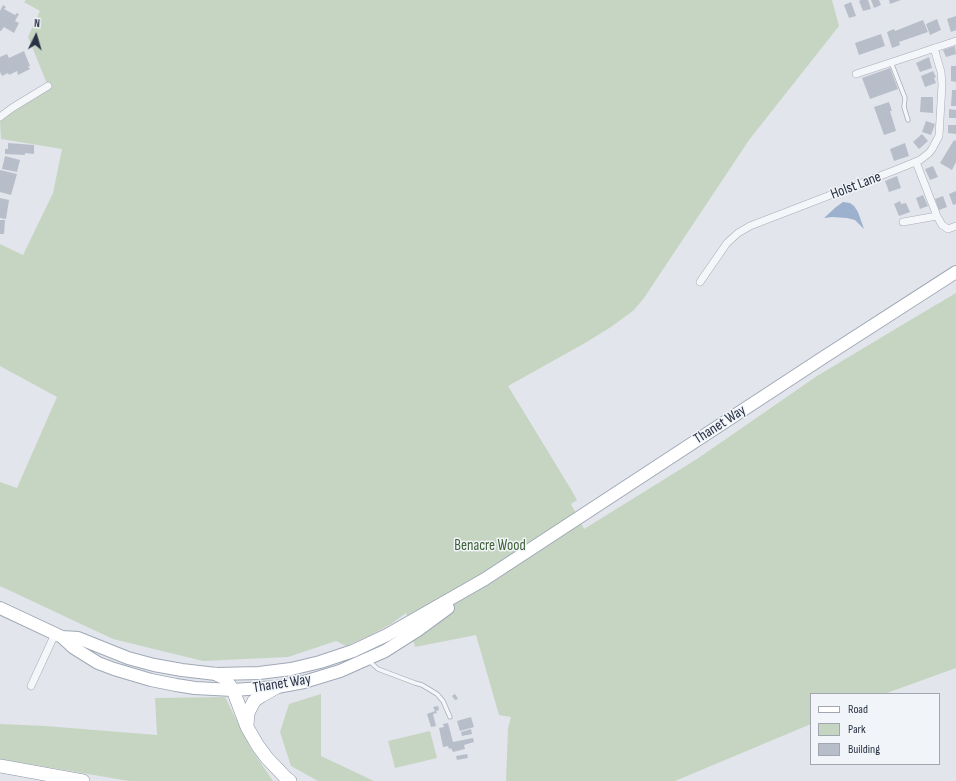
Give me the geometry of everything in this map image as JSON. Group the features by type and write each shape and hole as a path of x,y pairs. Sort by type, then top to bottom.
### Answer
{"highway":[{"path":"216,674 224,678 233,690 247,727 258,746 267,758 290,781"},
{"path":"247,727 248,713 254,701 277,687"},
{"path":"0,766 83,781"}],"main road":[{"name":"Thanet Way","path":"0,608 58,635 74,648 98,663 151,680 195,688 233,690 277,687 330,675 385,651 409,636 485,579 831,352 956,272"},
{"name":"Thanet Way","path":"58,635 78,638 128,658 182,670 216,674 275,672 306,666 353,651 386,635 485,579"}],"street":[{"path":"856,74 956,40"},
{"name":"Holst Lane","path":"700,282 727,244 738,233 750,226 916,162 932,149 939,136 942,86 941,72 934,48"},
{"path":"0,117 48,86"},
{"path":"916,162 936,216 942,225 948,229 956,226"},
{"path":"903,222 936,216"},
{"path":"31,686 58,635"}],"lane":[{"path":"891,62 905,98 904,107 908,120"},
{"path":"367,659 378,669 422,685 437,694 443,701 450,717"}],"green space":[{"name":"Benacre Wood","path":"26,0 832,0 839,26 749,140 644,298 634,310 611,327 585,343 508,386 577,500 571,504 584,529 697,459 817,376 956,293 956,668 887,693 810,693 810,724 675,781 506,781 508,728 511,717 499,715 476,635 415,647 406,613 391,624 371,635 346,646 336,641 288,657 203,661 113,639 0,586 0,482 17,488 57,397 0,366 0,244 23,255 53,193 62,149 1,139 0,121 13,110 48,86 28,37 40,11 24,2"},
{"path":"321,694 321,756 374,781 318,781 291,766 280,732 289,704"},
{"path":"225,697 250,747 273,781 129,781 0,759 0,724 157,735 155,698"},
{"path":"430,731 437,758 395,768 388,741"}],"water":[{"path":"843,202 850,203 854,206 858,212 864,229 855,220 832,217 824,218"}],"building":[{"path":"868,0 871,9 863,11 859,1"},
{"path":"871,0 879,0 881,5 874,8"},
{"path":"889,0 901,0 890,4"},
{"path":"851,2 856,16 849,18 844,5"},
{"path":"3,5 6,7 4,9 15,15 17,13 19,14 15,21 19,23 14,33 4,27 0,31 0,11"},
{"path":"956,16 956,30 951,32 947,19"},
{"path":"937,19 941,30 930,35 926,24"},
{"path":"923,20 928,32 899,42 900,45 892,48 887,32 894,29 895,31"},
{"path":"881,34 885,46 859,55 855,43"},
{"path":"955,46 956,54 946,57 943,50"},
{"path":"24,51 30,69 18,75 17,71 9,75 8,73 2,76 0,72 0,57 7,54 9,58"},
{"path":"929,57 932,68 920,72 916,63"},
{"path":"951,66 956,66 956,82 951,81"},
{"path":"890,68 898,89 870,99 862,78"},
{"path":"933,71 936,77 934,78 936,83 925,87 921,76"},
{"path":"952,90 956,90 956,106 951,106"},
{"path":"921,97 933,97 933,113 920,112"},
{"path":"889,102 896,131 884,135 874,107"},
{"path":"949,109 956,110 956,118 949,118"},
{"path":"926,121 935,124 931,135 922,132"},
{"path":"948,125 956,125 956,134 948,133"},
{"path":"922,134 928,141 919,149 913,142"},
{"path":"954,140 956,141 956,162 952,170 940,163"},
{"path":"8,143 34,145 34,154 5,154 5,149 8,149"},
{"path":"905,143 909,156 894,161 890,149"},
{"path":"5,156 20,160 17,172 2,169"},
{"path":"933,166 938,177 930,180 925,169"},
{"path":"0,170 17,174 11,195 0,192"},
{"path":"897,176 901,188 889,192 885,181"},
{"path":"956,191 956,204 953,205 949,194"},
{"path":"923,195 928,206 920,209 916,198"},
{"path":"943,196 947,207 939,210 935,199"},
{"path":"0,198 9,200 6,219 0,218"},
{"path":"900,201 901,204 906,203 910,212 899,216 894,204"},
{"path":"0,220 5,220 4,234 0,234"},
{"path":"455,694 458,699 455,700 452,696"},
{"path":"438,706 439,710 436,711 437,713 433,714 436,726 431,727 427,714 435,711 433,707"},
{"path":"471,717 474,727 460,731 457,721"},
{"path":"448,723 453,742 473,738 474,742 464,745 465,749 453,752 448,746 443,747 439,728 444,727 443,724"},
{"path":"471,729 472,734 462,736 461,732"},
{"path":"467,754 468,758 457,760 456,756"}]}
